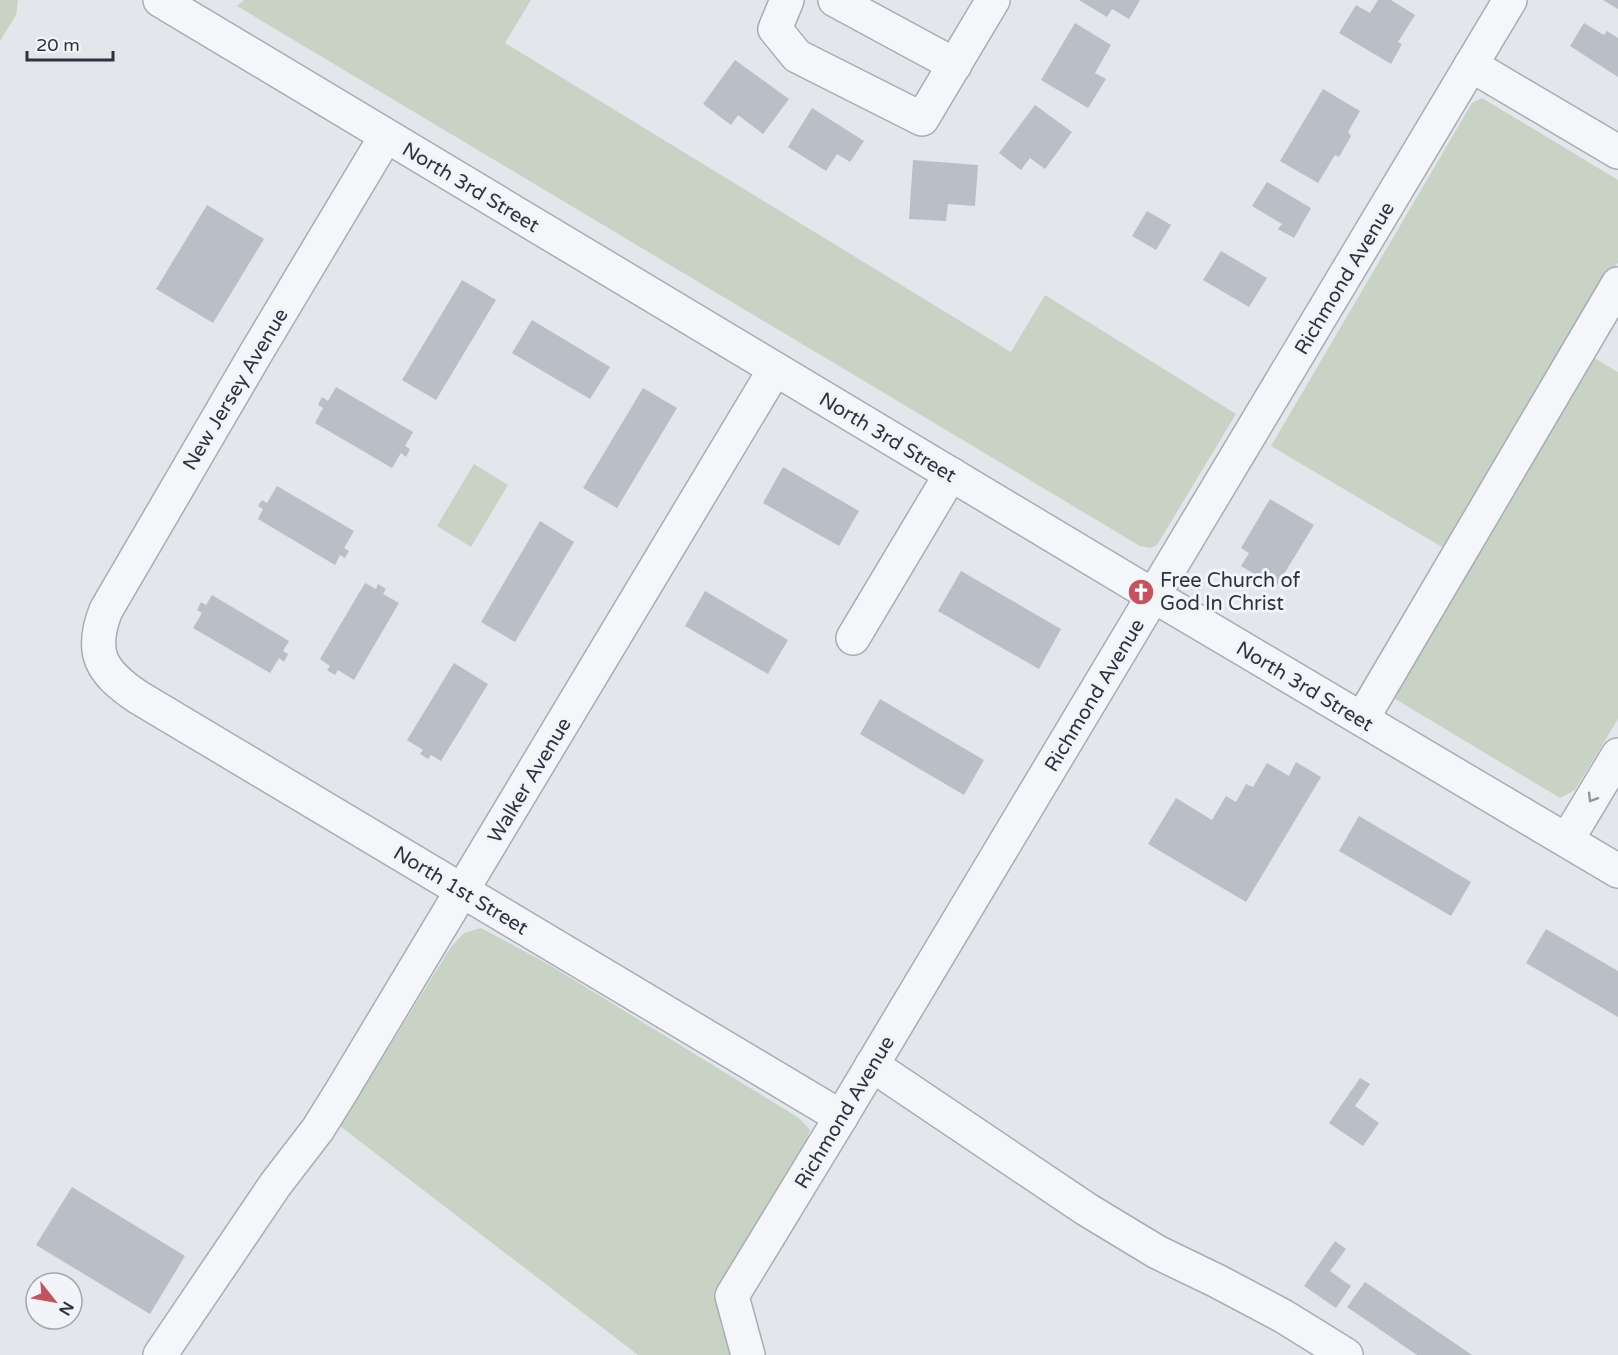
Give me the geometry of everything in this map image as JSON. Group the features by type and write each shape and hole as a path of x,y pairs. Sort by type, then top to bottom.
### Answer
{"street":[{"name":"North 3rd Street","path":"160,0 1154,596 1618,871"},
{"path":"787,0 775,29 797,56 922,119 993,0"},
{"path":"835,0 955,65"},
{"name":"Richmond Avenue","path":"748,1355 732,1296 1510,0"},
{"path":"1472,65 1618,152"},
{"name":"New Jersey Avenue","path":"98,646 99,628 106,610 386,136"},
{"path":"1362,719 1618,284"},
{"name":"Walker Avenue","path":"160,1355 275,1185 318,1129 775,369"},
{"path":"853,638 951,474"},
{"name":"North 1st Street","path":"98,646 101,659 108,672 121,686 841,1117"},
{"path":"1567,840 1618,755"},
{"path":"872,1065 1086,1209 1157,1252 1264,1306 1346,1355"}],"green space":[{"path":"0,0 18,0 16,15 0,41"},
{"path":"244,0 531,0 505,43 1011,352 1045,295 1236,414 1157,545 1150,548 1140,546 237,6"},
{"path":"1482,98 1618,180 1618,262 1447,550 1271,446 1472,103"},
{"path":"1589,355 1618,372 1618,719 1575,790 1560,798 1387,694"},
{"path":"474,464 508,485 471,547 437,526"},
{"path":"481,928 548,964 799,1118 810,1130 802,1154 717,1293 721,1326 732,1355 638,1355 340,1126 451,947 464,933"}],"building":[{"path":"1079,0 1140,0 1129,19 1112,9 1107,17"},
{"path":"1378,0 1391,0 1415,15 1398,42 1402,44 1391,64 1339,33 1356,5 1370,13"},
{"path":"1603,0 1618,0 1618,9"},
{"path":"1075,23 1111,45 1095,73 1106,79 1088,108 1041,80"},
{"path":"1584,23 1604,35 1607,31 1618,38 1618,77 1570,46"},
{"path":"735,60 789,99 763,134 738,115 731,125 703,104"},
{"path":"1323,89 1360,111 1348,132 1351,136 1339,157 1335,155 1318,183 1280,161"},
{"path":"1035,105 1072,132 1045,169 1030,158 1021,170 999,153"},
{"path":"812,108 864,141 850,162 837,154 826,171 788,147"},
{"path":"913,160 978,165 975,206 948,204 946,221 909,219"},
{"path":"1267,182 1311,208 1294,238 1278,229 1282,224 1252,206"},
{"path":"207,205 264,239 213,323 156,289"},
{"path":"1147,211 1171,225 1156,250 1132,236"},
{"path":"1221,251 1267,278 1249,307 1203,280"},
{"path":"462,280 496,300 436,400 402,380"},
{"path":"532,320 610,367 590,399 512,353"},
{"path":"336,387 413,432 405,446 410,449 406,457 401,453 392,468 315,423 323,408 318,405 322,397 328,401"},
{"path":"643,388 677,408 617,508 583,488"},
{"path":"783,467 859,511 839,546 763,503"},
{"path":"277,486 354,531 344,548 349,551 345,558 340,555 335,565 258,519 263,509 258,506 262,500 267,503"},
{"path":"1270,499 1314,525 1276,587 1241,566 1249,553 1241,548"},
{"path":"540,521 574,542 515,642 481,622"},
{"path":"961,571 1061,629 1039,669 938,611"},
{"path":"365,583 376,589 378,584 386,589 383,594 399,603 354,680 338,670 335,675 327,670 330,666 320,659"},
{"path":"705,591 788,640 768,674 685,626"},
{"path":"212,595 289,641 283,651 288,654 284,662 279,658 270,673 193,628 202,613 197,610 201,602 206,605"},
{"path":"454,663 488,684 441,761 431,755 428,759 420,754 423,750 407,740"},
{"path":"880,699 984,760 964,795 860,734"},
{"path":"1296,762 1321,777 1246,902 1148,844 1176,798 1212,820 1226,796 1236,802 1246,784 1253,787 1267,763 1289,776"},
{"path":"1359,816 1471,882 1451,916 1339,851"},
{"path":"1546,929 1618,971 1618,1017 1526,963"},
{"path":"1360,1078 1370,1084 1355,1106 1379,1123 1363,1146 1329,1123"},
{"path":"72,1187 185,1256 150,1314 84,1274 84,1271 79,1271 36,1245"},
{"path":"1335,1241 1346,1249 1330,1271 1351,1286 1336,1308 1304,1286"},
{"path":"1365,1282 1472,1355 1417,1355 1347,1307"}],"place":[{"name":"Free Church of God In Christ","path":"1141,592"}]}
